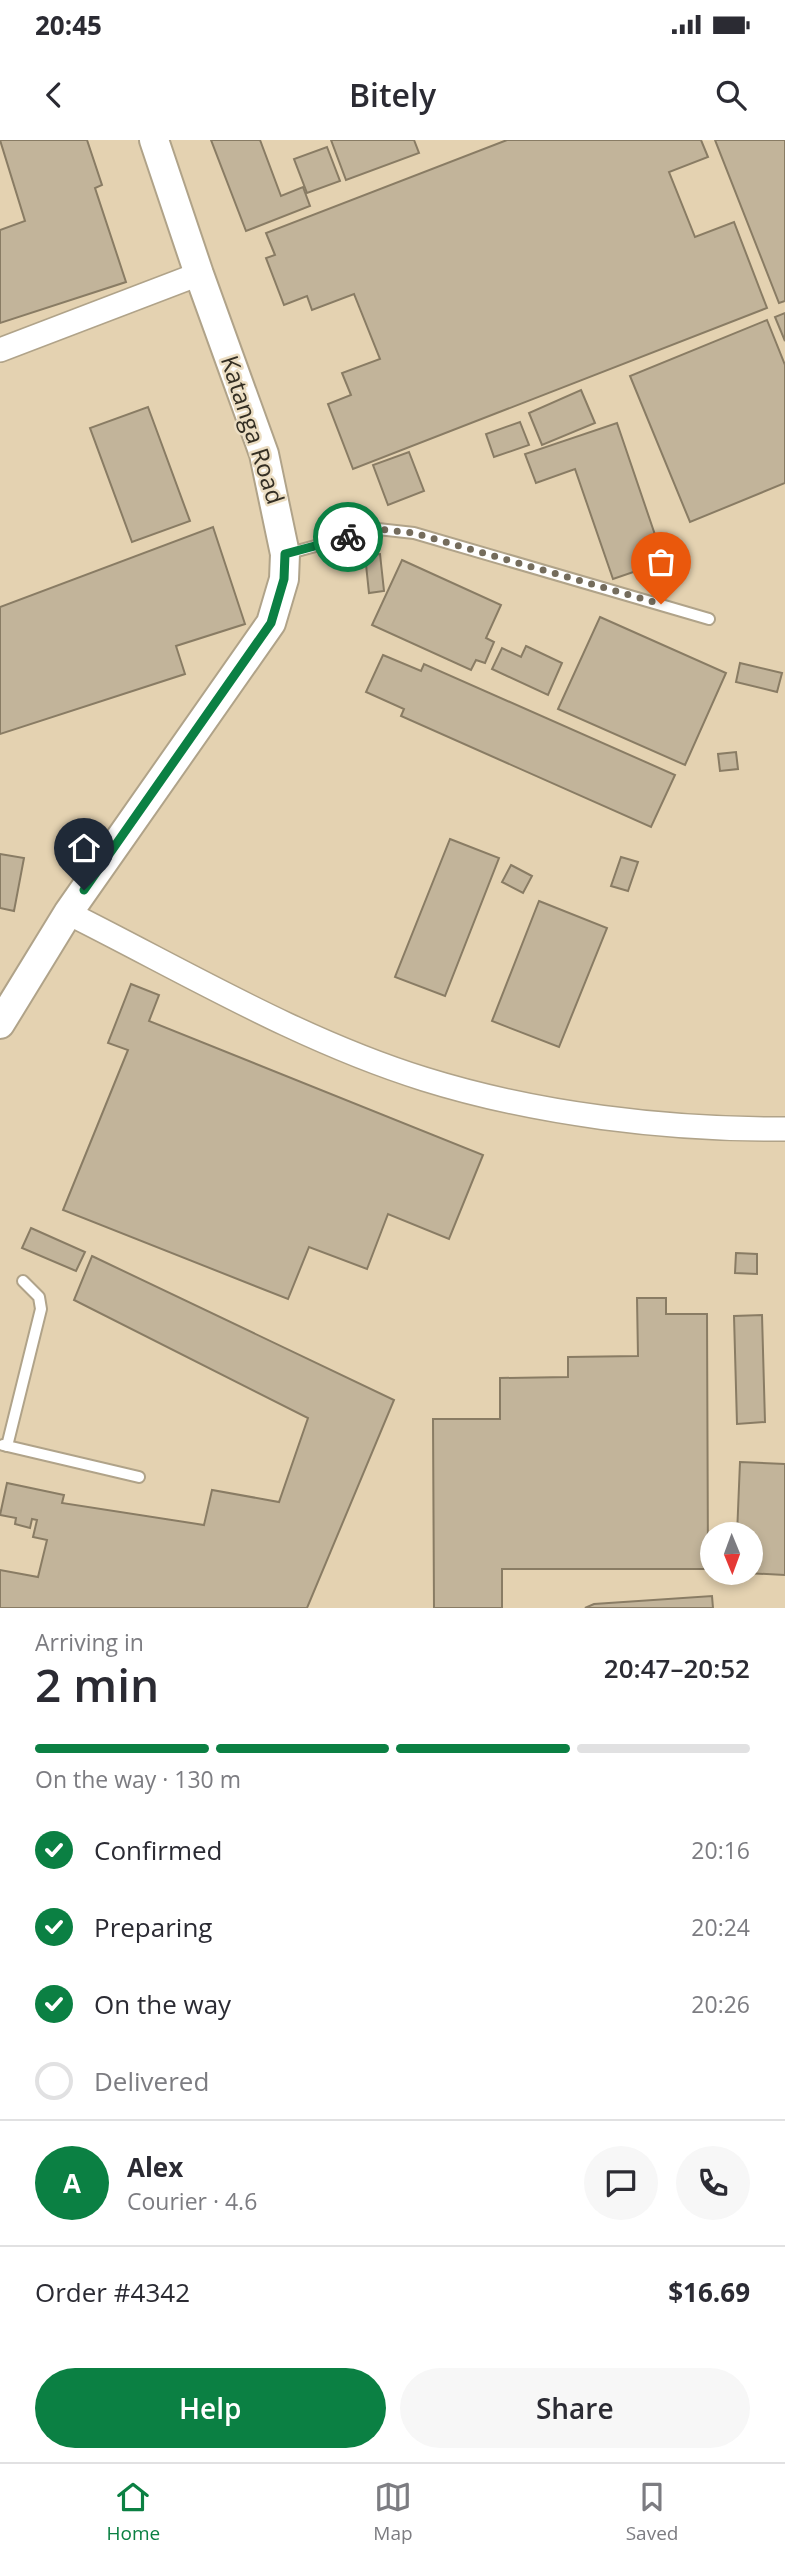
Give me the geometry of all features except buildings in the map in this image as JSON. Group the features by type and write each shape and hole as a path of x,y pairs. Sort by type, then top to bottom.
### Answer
{"street":[{"name":"Katanga Road","path":"0,1024 68,913 271,623 284,579 285,554 264,454 154,140"},
{"path":"0,350 199,274"},
{"path":"68,913 308,1034 424,1079 535,1106 642,1123 728,1130 785,1129"}],"lane":[{"path":"285,554 378,529 414,533 709,619"},
{"path":"23,1281 39,1297 41,1310 4,1445 139,1477"}],"shaded area":[{"path":"0,140 785,140 785,1608 0,1608"}],"way so far":[{"path":"348,537 378,529 414,533 661,604"}],"route":[{"path":"84,890 271,623 284,579 285,554 348,537"}]}
